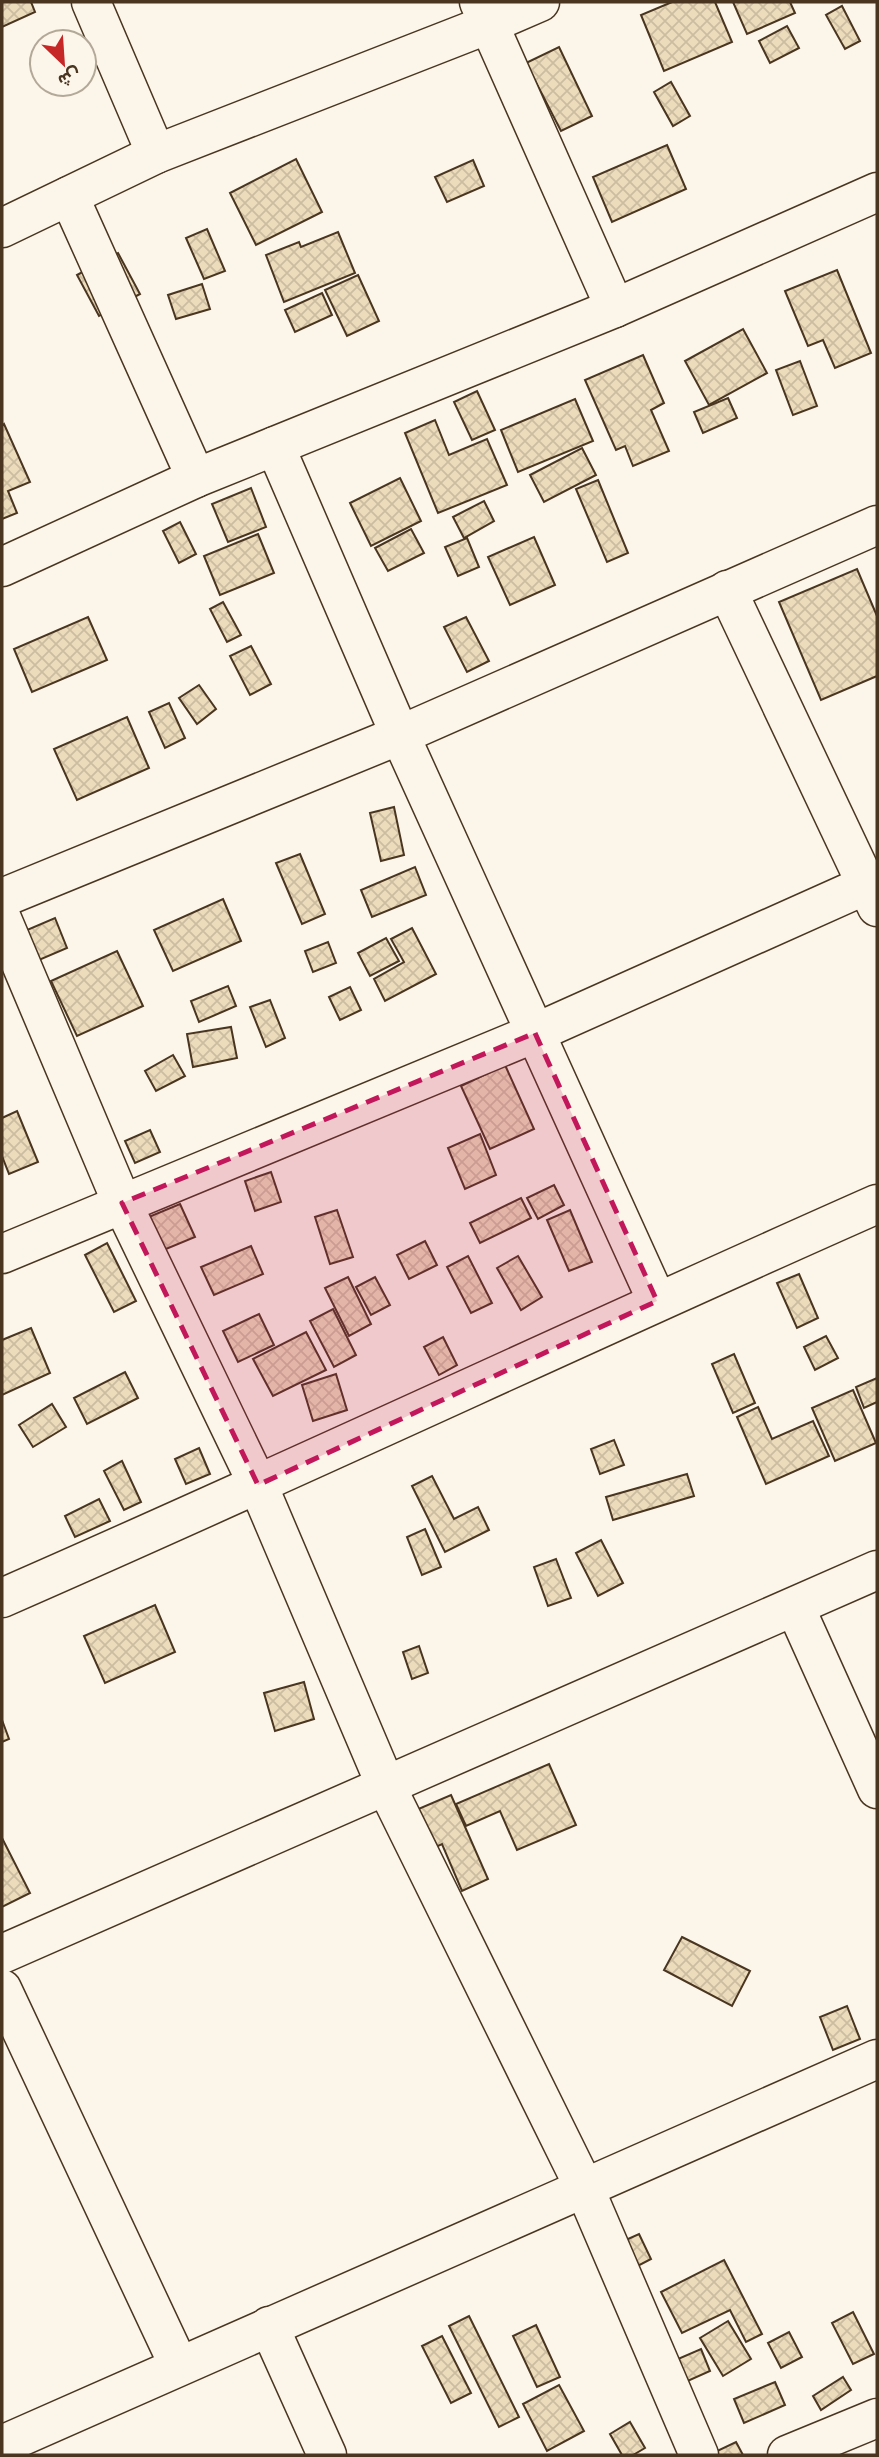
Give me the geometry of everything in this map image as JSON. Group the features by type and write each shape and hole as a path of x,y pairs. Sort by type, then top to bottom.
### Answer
{"street":[{"path":"90,2 156,154"},
{"path":"2,228 156,154 484,13 540,2"},
{"path":"484,13 615,308"},
{"path":"2,567 197,478 615,308 877,192"},
{"path":"69,196 197,478"},
{"path":"275,446 400,734 657,1301"},
{"path":"2,898 400,734 877,525"},
{"path":"2,1254 874,890 727,590"},
{"path":"2,919 122,1203 258,1485 386,1786 584,2187 699,2455"},
{"path":"2,1598 877,1204"},
{"path":"2,1954 877,1570"},
{"path":"795,1607 877,1789"},
{"path":"2,1989 179,2366"},
{"path":"2,2445 877,2059"},
{"path":"269,2326 327,2455"},
{"path":"787,2455 877,2418"}],"highlighted area":[{"path":"535,1033 657,1301 258,1485 122,1203"}],"building":[{"path":"2,2 31,2 35,12 2,27"},
{"path":"672,2 715,2 732,42 664,71 641,15"},
{"path":"733,2 790,2 795,13 747,34"},
{"path":"842,6 860,41 845,49 826,15"},
{"path":"787,26 799,48 770,63 759,41"},
{"path":"559,47 592,116 561,131 526,63"},
{"path":"671,82 690,116 673,126 654,92"},
{"path":"667,145 686,189 612,222 593,177"},
{"path":"296,159 322,212 256,245 230,193"},
{"path":"473,160 484,186 447,202 435,177"},
{"path":"207,229 225,271 204,279 186,238"},
{"path":"338,232 355,273 284,302 266,255 299,242 301,247"},
{"path":"118,253 140,294 99,316 77,275"},
{"path":"837,270 871,353 835,368 823,340 808,346 785,291"},
{"path":"358,275 379,321 347,336 325,290"},
{"path":"202,284 210,309 176,319 168,295"},
{"path":"322,293 332,315 295,332 285,310"},
{"path":"743,329 767,373 709,405 685,361"},
{"path":"643,355 664,403 651,410 669,451 633,466 625,446 616,450 585,380"},
{"path":"800,361 817,406 793,415 776,370"},
{"path":"477,391 495,430 472,440 454,402"},
{"path":"728,398 737,418 703,433 694,412"},
{"path":"575,399 593,441 518,472 501,430"},
{"path":"435,420 449,455 487,439 507,485 438,513 405,433"},
{"path":"4,424 30,482 8,491 17,513 2,519 2,426"},
{"path":"582,448 596,475 544,502 530,475"},
{"path":"400,478 421,521 371,546 350,503"},
{"path":"598,480 628,553 607,562 576,489"},
{"path":"251,488 266,527 228,542 212,504"},
{"path":"484,501 494,521 464,538 453,517"},
{"path":"180,522 196,554 179,563 163,531"},
{"path":"411,529 424,553 388,571 375,548"},
{"path":"258,534 274,573 220,595 204,556"},
{"path":"534,537 555,585 510,605 488,557"},
{"path":"467,538 479,567 458,576 445,547"},
{"path":"857,569 877,616 877,676 821,700 779,602"},
{"path":"223,602 241,635 227,642 210,609"},
{"path":"88,617 107,660 32,692 14,649"},
{"path":"466,617 489,661 467,672 444,627"},
{"path":"251,646 271,684 250,695 230,656"},
{"path":"199,685 216,709 197,724 179,698"},
{"path":"169,703 185,738 165,748 149,712"},
{"path":"127,717 149,768 77,800 54,749"},
{"path":"394,807 404,855 381,861 370,813"},
{"path":"300,854 325,914 302,924 276,863"},
{"path":"415,867 426,895 372,917 361,890"},
{"path":"223,899 241,941 173,971 154,930"},
{"path":"55,918 67,948 39,960 27,930"},
{"path":"412,928 436,974 385,1001 374,979 404,962 391,939"},
{"path":"386,938 399,961 370,976 358,953"},
{"path":"328,942 336,963 313,972 305,951"},
{"path":"117,951 143,1006 77,1036 51,981"},
{"path":"228,986 236,1006 199,1022 191,1001"},
{"path":"350,987 361,1010 340,1020 329,997"},
{"path":"270,1000 285,1038 266,1047 250,1007"},
{"path":"231,1027 237,1058 193,1067 187,1034"},
{"path":"173,1055 185,1076 156,1091 145,1071"},
{"path":"505,1065 534,1129 490,1149 461,1086"},
{"path":"17,1111 38,1162 9,1174 2,1156 2,1118"},
{"path":"150,1130 160,1152 135,1163 125,1141"},
{"path":"480,1134 496,1175 465,1189 448,1148"},
{"path":"271,1172 281,1202 255,1211 245,1181"},
{"path":"554,1185 564,1205 538,1219 527,1198"},
{"path":"521,1198 531,1218 480,1243 470,1223"},
{"path":"180,1204 195,1237 154,1254 139,1221"},
{"path":"337,1210 353,1257 330,1264 315,1217"},
{"path":"570,1210 592,1262 569,1271 547,1220"},
{"path":"425,1241 437,1265 409,1279 397,1255"},
{"path":"107,1243 136,1301 114,1312 85,1255"},
{"path":"251,1246 263,1274 214,1295 201,1267"},
{"path":"468,1256 492,1303 471,1313 447,1267"},
{"path":"518,1256 542,1297 521,1310 497,1268"},
{"path":"799,1274 818,1318 797,1328 777,1283"},
{"path":"348,1277 371,1324 349,1336 325,1288"},
{"path":"375,1277 390,1305 371,1315 356,1287"},
{"path":"333,1309 356,1355 334,1367 310,1321"},
{"path":"259,1314 274,1345 238,1362 223,1331"},
{"path":"31,1328 50,1373 2,1395 2,1340"},
{"path":"306,1332 326,1370 273,1396 253,1359"},
{"path":"826,1336 838,1358 815,1370 804,1347"},
{"path":"443,1337 457,1365 439,1375 424,1347"},
{"path":"734,1354 755,1403 733,1413 712,1364"},
{"path":"125,1372 138,1398 87,1424 74,1398"},
{"path":"336,1374 347,1410 313,1421 302,1385"},
{"path":"877,1378 877,1402 864,1408 856,1387"},
{"path":"853,1390 876,1443 835,1461 812,1408"},
{"path":"52,1404 66,1427 33,1447 19,1425"},
{"path":"758,1407 772,1439 813,1421 829,1456 766,1484 737,1417"},
{"path":"614,1440 624,1465 600,1474 591,1449"},
{"path":"199,1448 210,1474 186,1484 175,1459"},
{"path":"122,1461 141,1502 124,1510 104,1471"},
{"path":"687,1474 694,1496 613,1520 606,1497"},
{"path":"432,1476 454,1519 478,1507 489,1530 445,1552 412,1486"},
{"path":"99,1499 110,1521 75,1537 65,1516"},
{"path":"425,1529 441,1567 422,1575 407,1537"},
{"path":"601,1540 623,1583 598,1596 576,1553"},
{"path":"556,1559 571,1598 548,1606 534,1567"},
{"path":"155,1605 175,1652 105,1683 84,1636"},
{"path":"419,1646 428,1673 412,1679 403,1652"},
{"path":"304,1682 314,1719 275,1731 264,1693"},
{"path":"2,1720 9,1739 2,1742"},
{"path":"549,1764 576,1825 517,1850 500,1811 466,1826 456,1804"},
{"path":"451,1795 488,1879 462,1891 442,1844 425,1852 409,1813"},
{"path":"2,1838 30,1893 2,1907"},
{"path":"682,1937 750,1971 732,2006 664,1970"},
{"path":"847,2006 860,2039 833,2050 820,2017"},
{"path":"639,2234 651,2259 632,2269 619,2243"},
{"path":"724,2260 762,2334 746,2342 730,2310 682,2333 661,2292"},
{"path":"853,2312 874,2354 853,2364 832,2323"},
{"path":"469,2316 519,2417 499,2427 449,2326"},
{"path":"728,2321 751,2359 723,2376 700,2338"},
{"path":"536,2325 560,2377 537,2387 513,2336"},
{"path":"789,2332 802,2357 781,2368 768,2343"},
{"path":"442,2336 471,2393 451,2403 422,2346"},
{"path":"701,2349 710,2371 681,2384 671,2362"},
{"path":"843,2377 851,2390 821,2410 813,2396"},
{"path":"775,2382 785,2405 744,2423 734,2399"},
{"path":"559,2385 584,2431 547,2451 523,2404"},
{"path":"630,2422 645,2448 633,2455 622,2455 610,2434"},
{"path":"736,2442 743,2455 716,2455 715,2452"}]}
